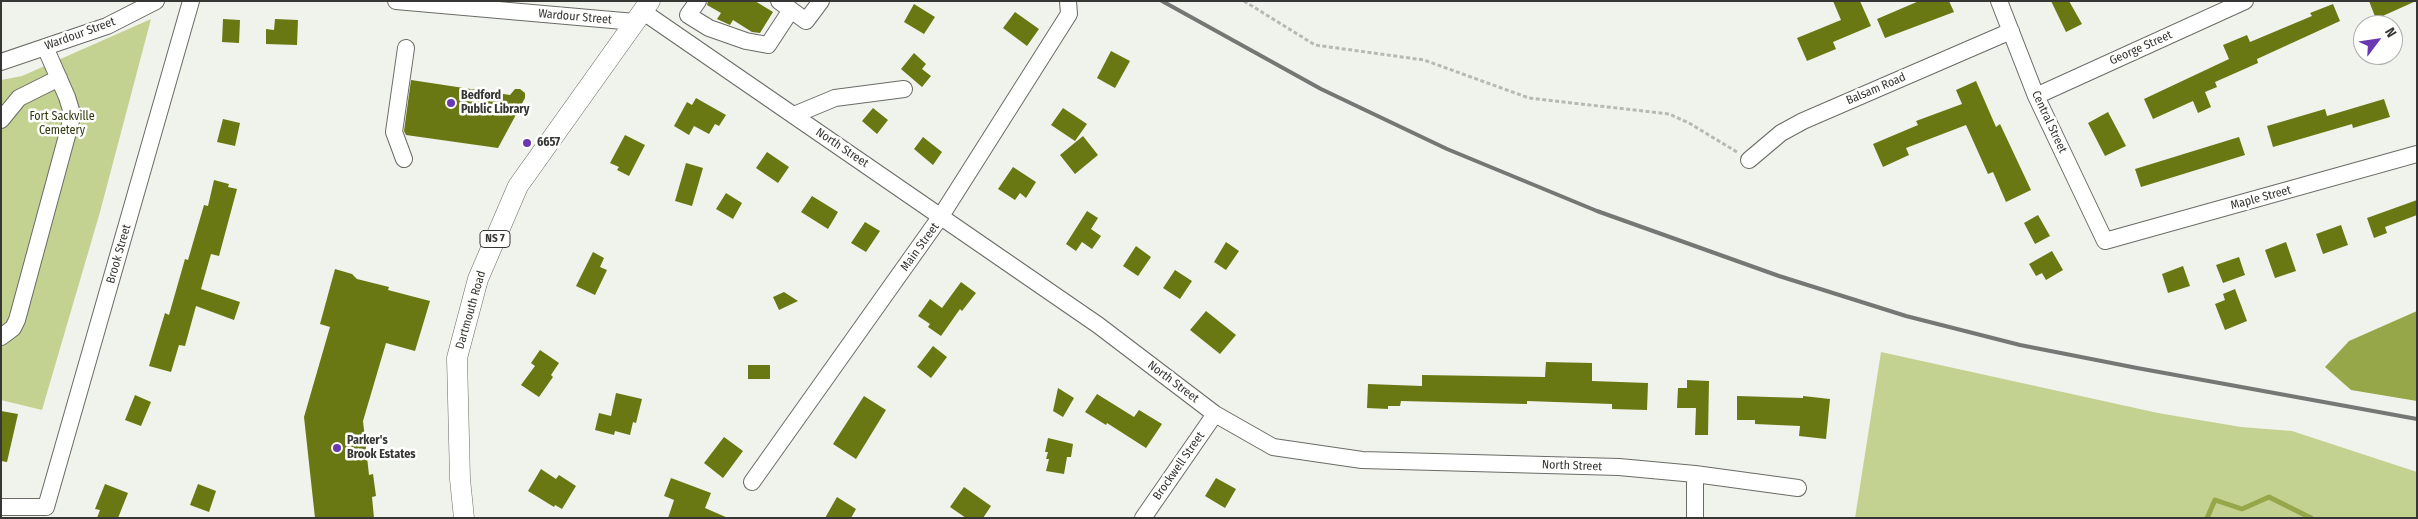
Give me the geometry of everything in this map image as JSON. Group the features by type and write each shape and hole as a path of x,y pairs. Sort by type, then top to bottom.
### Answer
{"main road":[{"name":"Dartmouth Road","path":"464,518 460,479 457,358 478,279 518,186 642,11"}],"street":[{"name":"Wardour Street","path":"1,62 107,26 156,1"},
{"name":"Brook Street","path":"1,507 46,507 191,1"},
{"name":"Wardour Street","path":"396,1 642,11"},
{"path":"698,1 688,15 710,28 746,41 768,45 785,6 806,20 821,1"},
{"name":"Main Street","path":"752,482 941,216 1069,14 1068,1"},
{"name":"Central Street","path":"1999,1 2036,96 2105,241"},
{"name":"George Street","path":"2036,96 2246,1"},
{"name":"North Street","path":"642,11 1098,325 1215,414 1273,447 1362,460 1619,467 1695,474 1798,488"},
{"name":"Balsam Road","path":"1749,160 1781,133 1803,121 2011,30"},
{"path":"1,337 13,328 17,320 71,121 71,110 45,47"},
{"path":"404,159 394,132 406,48"},
{"path":"1,120 19,98 59,78"},
{"path":"794,115 836,98 904,89"},
{"name":"Maple Street","path":"2105,241 2417,154"},
{"name":"Brockwell Street","path":"1143,518 1215,414"},
{"path":"1694,518 1695,474"}],"path":[{"path":"1244,1 1315,45 1424,60 1529,98 1669,114 1689,123 1749,160"}],"green space":[{"name":"Fort Sackville Cemetery","path":"151,19 100,212 42,410 1,400 1,80 22,76"},
{"path":"1881,352 2158,413 2241,427 2292,431 2417,472 2417,518 1855,518"}],"shaded area":[{"path":"2417,311 2417,401 2351,390 2325,367 2349,341"}],"building":[{"path":"708,1 755,1 773,12 760,33 752,32 733,20 730,25 717,19 721,13 707,5"},
{"path":"1833,1 1860,1 1871,26 1833,42 1836,49 1807,61 1797,38 1841,20"},
{"path":"1919,1 1949,1 1954,12 1885,38 1877,19"},
{"path":"2051,1 2069,1 2082,24 2066,32"},
{"path":"2369,1 2416,1 2385,15 2374,15"},
{"path":"914,4 935,17 924,34 904,22"},
{"path":"2333,4 2340,21 2257,59 2258,63 2215,82 2217,87 2205,92 2211,107 2198,113 2193,101 2153,119 2144,99 2229,59 2223,45 2247,35 2250,42 2312,16 2310,13"},
{"path":"1015,12 1039,29 1027,46 1003,28"},
{"path":"223,19 240,20 239,43 222,42"},
{"path":"275,19 298,20 297,45 266,44 266,29 274,30"},
{"path":"1111,51 1130,61 1115,88 1097,78"},
{"path":"914,53 926,64 922,69 931,76 922,87 901,69"},
{"path":"411,80 510,95 515,89 520,89 525,93 525,98 498,148 406,135 404,131"},
{"path":"1976,81 1996,127 2000,124 2031,190 2006,202 1993,172 1988,174 1966,125 1906,148 1909,155 1883,167 1873,144 1918,125 1916,121 1962,104 1956,90"},
{"path":"696,98 726,115 719,126 715,124 709,134 694,126 689,135 674,126 687,102 692,105"},
{"path":"2384,99 2390,117 2353,128 2352,124 2273,147 2267,126 2325,109 2327,116"},
{"path":"873,108 888,120 877,134 862,121"},
{"path":"1063,108 1087,124 1075,141 1051,125"},
{"path":"2108,112 2126,146 2105,156 2088,123"},
{"path":"223,119 240,123 235,146 217,142"},
{"path":"625,135 645,145 629,176 617,170 619,167 610,163"},
{"path":"1083,136 1098,155 1075,174 1060,155"},
{"path":"923,137 942,152 933,165 914,149"},
{"path":"2239,137 2245,155 2141,187 2135,169"},
{"path":"767,152 789,167 778,183 756,168"},
{"path":"686,163 703,168 692,206 675,201"},
{"path":"1013,167 1036,182 1026,198 1020,193 1015,200 998,189"},
{"path":"214,180 229,184 228,187 237,189 219,256 211,254 201,289 240,302 234,320 196,306 185,346 179,345 171,372 149,366 165,313 169,315 185,259 188,260 204,205 208,206"},
{"path":"726,193 742,203 733,219 716,209"},
{"path":"812,196 838,212 828,229 801,212"},
{"path":"2417,200 2417,215 2385,227 2387,233 2374,238 2367,218"},
{"path":"1087,211 1098,218 1091,229 1101,236 1092,249 1082,242 1076,251 1066,244"},
{"path":"2038,215 2050,236 2035,244 2024,223"},
{"path":"865,222 880,231 866,252 851,243"},
{"path":"2341,225 2348,245 2323,254 2316,234"},
{"path":"1226,242 1239,251 1226,270 1214,262"},
{"path":"2286,242 2296,271 2275,278 2265,250"},
{"path":"1136,246 1151,257 1138,276 1123,266"},
{"path":"2052,251 2063,270 2046,280 2042,273 2036,276 2029,264"},
{"path":"593,252 604,258 600,267 607,270 595,295 576,286"},
{"path":"2239,257 2245,275 2223,283 2216,265"},
{"path":"2183,266 2190,286 2168,293 2162,274"},
{"name":"Parker's Brook Estates","path":"335,269 352,274 357,279 389,287 388,290 430,301 415,351 386,343 363,421 369,475 373,474 376,496 372,497 374,518 315,518 304,417 330,327 320,324"},
{"path":"1175,270 1192,281 1180,299 1163,288"},
{"path":"961,282 976,293 962,311 960,309 941,336 928,327 930,324 918,316 930,299 942,308"},
{"path":"2235,289 2247,321 2225,330 2215,304 2225,300 2223,294"},
{"path":"784,292 798,301 779,310 773,297"},
{"path":"1206,311 1236,335 1220,354 1190,330"},
{"path":"933,346 947,357 931,378 917,367"},
{"path":"540,350 559,363 551,375 553,377 539,397 521,385 535,366 531,363"},
{"path":"1546,362 1592,363 1592,381 1648,383 1647,410 1612,409 1612,404 1527,401 1527,404 1401,401 1400,406 1388,406 1388,409 1367,408 1368,384 1422,386 1422,375 1545,377"},
{"path":"748,365 770,365 770,379 748,379"},
{"path":"1687,380 1709,381 1708,435 1695,435 1696,408 1677,408 1678,388 1687,388"},
{"path":"1058,388 1074,398 1063,417 1053,411"},
{"path":"616,393 642,399 636,423 633,422 630,435 615,431 614,435 595,430 599,413 611,416"},
{"path":"1097,394 1134,417 1139,410 1162,424 1146,448 1107,423 1106,425 1085,412"},
{"path":"135,395 151,402 141,426 125,420"},
{"path":"864,396 886,410 856,459 833,444"},
{"path":"1737,396 1803,398 1803,396 1830,399 1826,439 1799,436 1800,426 1755,424 1755,420 1737,420"},
{"path":"1,411 18,414 7,462 1,461"},
{"path":"724,437 743,451 723,478 704,463"},
{"path":"1048,438 1073,444 1071,457 1067,457 1064,474 1046,471 1049,459 1046,459 1048,452 1045,452"},
{"path":"541,469 556,479 559,475 576,486 562,509 555,505 554,507 528,491"},
{"path":"671,478 711,493 705,508 728,518 668,518 674,500 664,496"},
{"path":"1216,478 1236,489 1225,508 1205,496"},
{"path":"105,484 128,493 118,518 97,518 100,510 95,509"},
{"path":"198,484 216,491 209,512 190,505"},
{"path":"964,487 991,506 983,518 966,518 950,507"},
{"path":"837,497 856,509 851,518 825,518"}],"waterway":[{"path":"2207,518 2215,500 2242,509 2269,497 2311,518"}],"railway":[{"path":"1162,1 1321,89 1447,149 1597,211 1779,276 1906,316 2020,345 2417,419"}],"place":[{"name":"Bedford Public Library","path":"451,103"},
{"name":"6657","path":"527,143"},
{"name":"Parker's Brook Estates","path":"337,448"}]}
